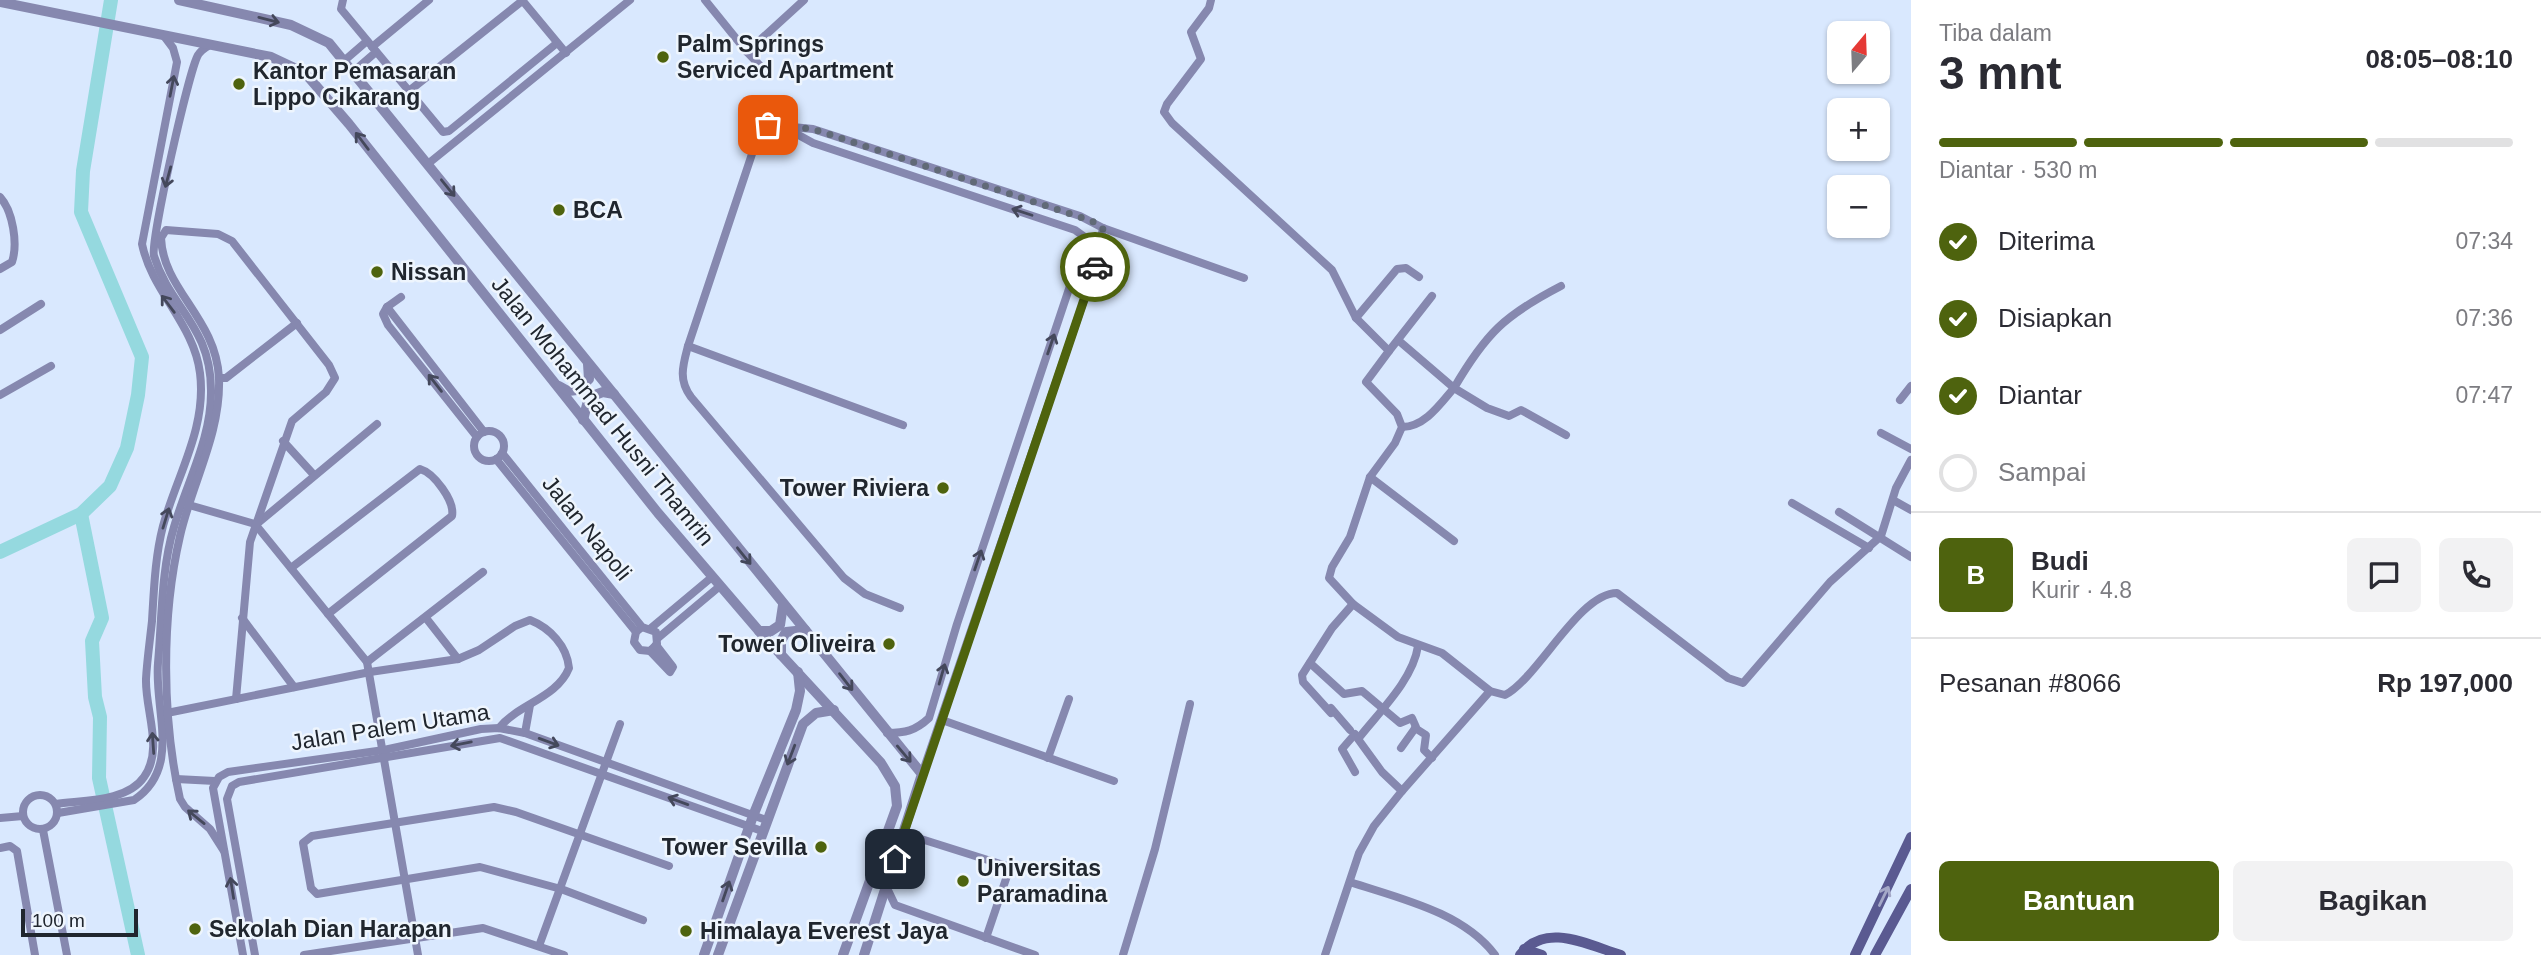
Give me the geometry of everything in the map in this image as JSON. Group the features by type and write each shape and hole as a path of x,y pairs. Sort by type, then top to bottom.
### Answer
{"main road":[{"path":"1855,955 1911,837"},
{"path":"1875,955 1890,932 1911,889"},
{"path":"1883,955 1890,932"},
{"path":"1522,952 1533,942 1556,935 1621,955"},
{"path":"1522,952 1542,955"}],"street":[{"name":"Jalan Mohammad Husni Thamrin","path":"179,0 310,31 329,43 922,774"},
{"path":"343,0 341,9 440,129 446,132 557,43"},
{"path":"354,71 372,47 429,0"},
{"path":"409,91 522,0 566,53"},
{"path":"429,163 631,0"},
{"path":"705,0 768,74"},
{"path":"747,51 804,0"},
{"path":"1211,0 1209,8 1191,32 1201,52 1200,62 1167,104 1165,114 1332,270 1356,318 1389,351"},
{"name":"Jalan Mohammad Husni Thamrin","path":"0,2 271,57 305,73 349,124 583,420 712,577 881,763 895,786 897,806 843,955"},
{"path":"57,808 119,794 138,786 152,765 153,741 146,679 158,552 201,409 196,352 178,317 163,297 145,260 142,244 177,62 173,47 164,36"},
{"path":"186,91 197,57 210,45"},
{"path":"345,60 372,47"},
{"path":"57,808 54,824 43,830 30,827 23,816 26,801 32,797 46,796 57,808 91,809 120,804 145,793 161,769 163,740 156,680 169,544 211,410 211,386 205,349 186,311 171,292 152,244 186,91 189,68 183,61 177,62"},
{"path":"782,125 813,142 1075,230 1085,236 1084,249 929,719 905,733 887,733"},
{"path":"900,608 865,594 844,578 691,397 681,374 755,137 765,126 813,129 1080,216 1103,228 1244,278"},
{"path":"0,197 11,220 14,247 12,262 0,270"},
{"path":"864,955 922,774 1096,265 1103,228"},
{"path":"224,851 210,829 184,807 176,779 165,690 175,568 189,505 215,428 219,378 217,362 203,322 177,287 163,253 163,232 172,230 218,234 232,241 329,365 335,378 326,392 292,421 255,524 250,542 236,699"},
{"path":"1356,318 1397,269 1406,268 1419,277"},
{"path":"1402,426 1410,426 1423,419 1454,388 1472,357 1504,320 1561,286"},
{"path":"1432,296 1366,382 1397,414 1402,426 1395,443 1370,477 1350,537 1329,576 1331,583 1353,604 1398,637 1442,653 1490,691 1501,696 1511,692 1582,613 1614,593 1626,596 1728,678 1743,682 1830,582 1881,536 1911,460"},
{"name":"Jalan Napoli","path":"401,297 387,307 383,314 388,325 480,434 499,435 503,443 499,456"},
{"path":"0,330 41,304"},
{"path":"219,378 226,378 297,323"},
{"path":"1398,340 1454,388 1495,411 1510,416 1521,410 1566,435"},
{"path":"688,346 903,425"},
{"path":"557,386 568,391 584,386 589,380 587,360"},
{"path":"0,395 51,366"},
{"path":"1900,400 1911,386"},
{"path":"583,420 589,397 603,392 614,394"},
{"path":"255,524 377,424"},
{"path":"1881,433 1911,449"},
{"name":"Jalan Napoli","path":"480,434 474,446 479,456 487,460 499,456"},
{"path":"283,441 314,475"},
{"name":"Jalan Napoli","path":"499,456 643,629 655,645 642,651 636,646 643,629"},
{"path":"291,568 420,469 430,475 452,505 450,519 328,614"},
{"path":"1009,470 1024,476"},
{"path":"1370,477 1454,541"},
{"path":"1893,500 1911,510"},
{"path":"1792,503 1869,548"},
{"path":"189,505 255,524 368,662 418,955"},
{"path":"1839,512 1911,557"},
{"path":"250,542 268,541"},
{"path":"368,662 483,572"},
{"path":"643,629 712,577"},
{"path":"655,645 720,586"},
{"path":"1353,604 1332,628 1302,674 1303,682 1330,711 1332,708 1382,772 1402,791"},
{"path":"759,631 771,631 780,625 783,605"},
{"path":"242,618 294,687"},
{"path":"426,618 458,659"},
{"path":"167,713 294,687 458,659 479,650 523,621 530,621 545,628 561,645 569,668 565,677 530,705 510,715 499,728"},
{"path":"781,655 781,641 786,632 792,629 806,630"},
{"path":"1356,772 1342,750 1352,733 1382,707 1405,677 1418,646"},
{"path":"1310,663 1343,693 1361,691 1400,723 1411,718 1416,724 1415,728 1401,748"},
{"path":"704,955 749,814 796,709 800,691 798,672"},
{"path":"1325,955 1364,840 1402,791 1490,691"},
{"path":"1048,758 1069,699"},
{"path":"1124,955 1155,849 1190,704"},
{"path":"525,733 530,705"},
{"path":"718,955 803,724 816,712 834,710"},
{"path":"942,720 1114,781"},
{"path":"539,946 620,724"},
{"name":"Jalan Palem Utama","path":"255,955 227,799 232,786 239,782 385,754 499,728 525,733 766,820"},
{"path":"1415,728 1426,736 1424,750 1432,758"},
{"name":"Jalan Palem Utama","path":"176,779 217,779 228,772 500,738 762,831"},
{"path":"217,779 213,788 243,955"},
{"path":"643,920 561,889 480,867 317,894 311,888 303,843 312,836 494,807 668,866"},
{"path":"0,818 23,816"},
{"path":"43,830 66,955"},
{"path":"918,838 1010,867 986,938"},
{"path":"0,848 10,846 17,851 35,955"},
{"path":"1350,881 1452,920 1485,942 1495,955"},
{"path":"887,886 895,905 1035,955"},
{"path":"304,955 483,928 564,955"}],"waterway":[{"path":"0,552 81,514 110,486 127,448 138,395 142,357 81,212 83,171 111,0"},
{"path":"81,514 102,618 92,641 95,697 100,717 99,778 138,955"}],"way so far":[{"path":"768,125 795,125 813,129 1099,224 1104,232 1095,267"}],"place":[{"name":"Palm Springs Serviced Apartment","path":"663,57"},
{"name":"Kantor Pemasaran Lippo Cikarang","path":"239,84"},
{"name":"BCA","path":"559,210"},
{"name":"Nissan","path":"377,272"},
{"name":"Tower Riviera","path":"943,488"},
{"name":"Tower Oliveira","path":"889,644"},
{"name":"Tower Sevilla","path":"821,847"},
{"name":"Universitas Paramadina","path":"963,881"},
{"name":"Sekolah Dian Harapan","path":"195,929"},
{"name":"Himalaya Everest Jaya","path":"686,931"}],"route":[{"path":"895,859 1095,267"}]}
